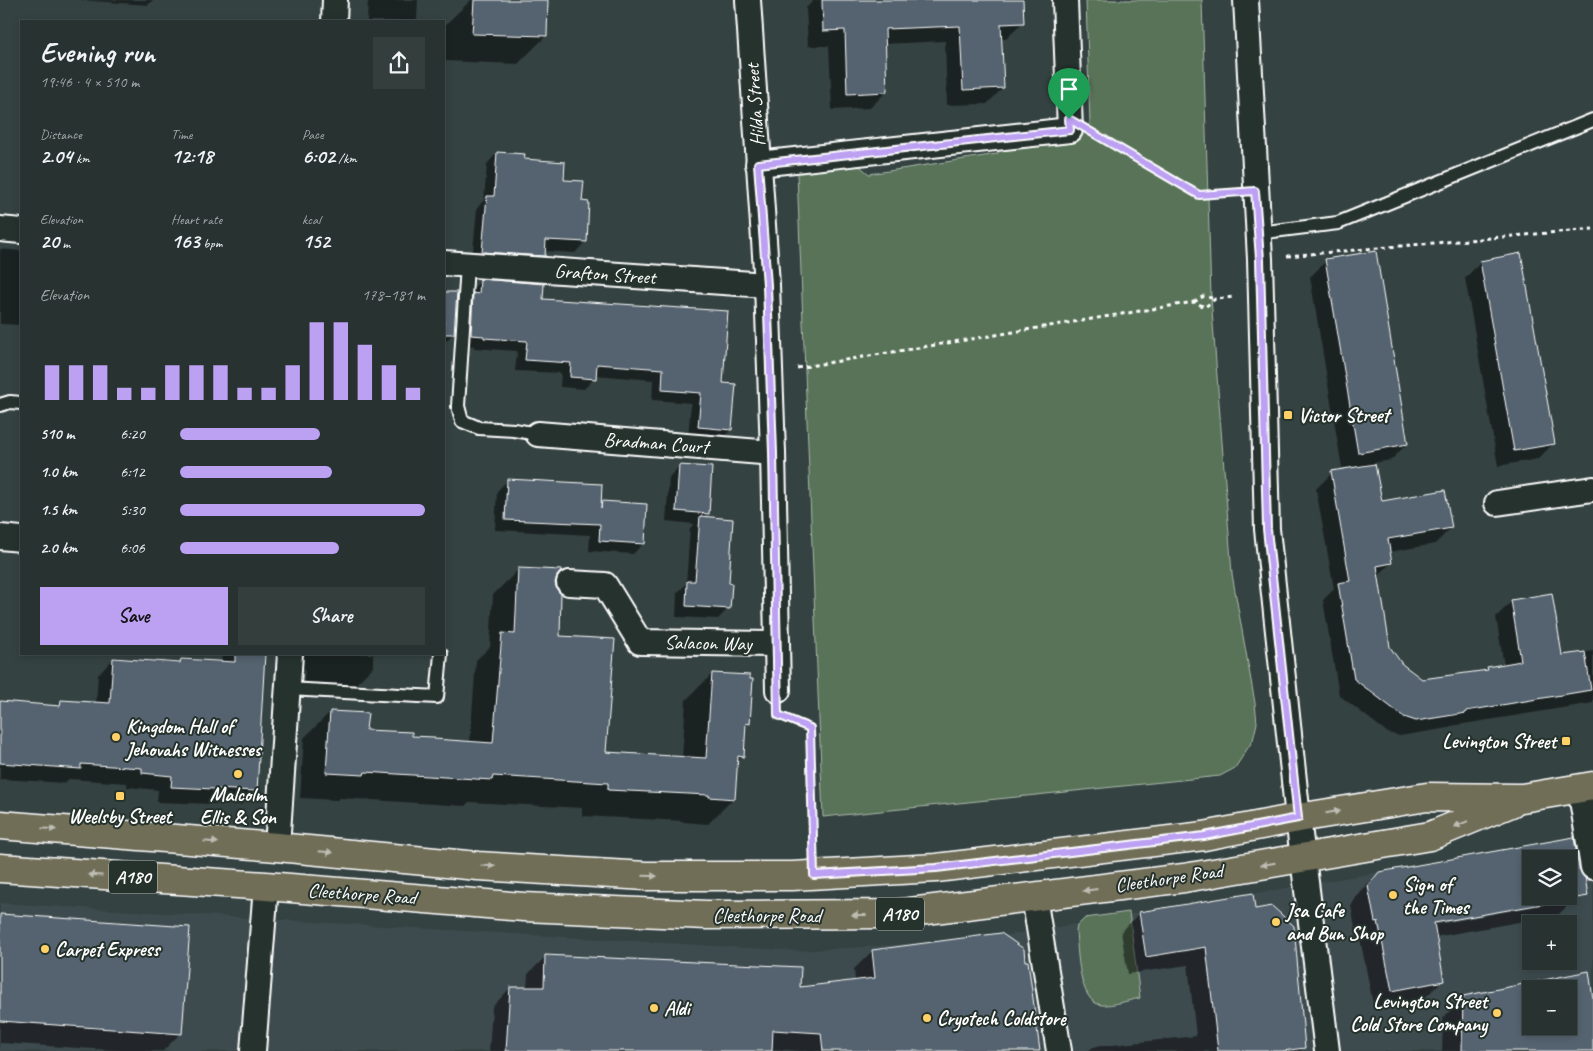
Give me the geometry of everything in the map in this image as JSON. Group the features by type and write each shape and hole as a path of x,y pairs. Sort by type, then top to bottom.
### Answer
{"main road":[{"name":"Cleethorpe Road","path":"0,825 277,847 478,866 646,876 814,875 955,866 1204,836 1298,818 1427,797 1522,798 1587,787"},
{"name":"Cleethorpe Road","path":"0,868 524,906 707,915 894,914 1184,878 1430,836 1522,798"}],"street":[{"path":"334,20 335,0"},
{"name":"Hilda Street","path":"748,0 767,285 778,690"},
{"path":"758,164 1070,130 1065,0"},
{"path":"1246,0 1260,259 1267,529 1298,818 1327,1051"},
{"path":"0,230 20,231"},
{"name":"Grafton Street","path":"455,264 767,285"},
{"name":"Bradman Court","path":"538,434 773,453"},
{"path":"1498,503 1593,489"},
{"path":"0,537 20,539"},
{"name":"Salacon Way","path":"569,583 606,585 640,642 776,644"},
{"path":"277,847 290,655"},
{"path":"1587,787 1593,867"},
{"path":"253,1051 266,886"},
{"path":"1034,897 1059,1051"}],"lane":[{"path":"1258,233 1338,223 1593,120"},
{"path":"455,264 458,406 462,421 479,428 514,430 538,434"},
{"path":"0,405 10,402 20,403"},
{"path":"288,688 437,697 441,655"}],"path":[{"path":"1069,119 1199,195 1255,191"},
{"path":"1260,259 1593,229"},
{"path":"769,372 1194,302 1204,296 1215,299 1260,294"},
{"path":"1194,302 1205,306 1215,299"},
{"path":"778,690 778,715 810,728 814,875"}],"shaded area":[{"path":"1593,836 1593,1051 0,1051 0,903 799,951 986,939"}],"green space":[{"path":"1086,0 1202,0 1211,297 1232,574 1257,723 1253,740 1235,768 1220,776 823,817 797,173 856,163 869,174 997,154 1008,138 1090,125"},
{"path":"1129,912 1140,998 1102,1005 1094,1002 1084,986 1079,962 1077,926 1085,918"}],"building":[{"path":"474,0 548,0 547,36 472,34"},
{"path":"822,0 1023,0 1024,23 1001,24 1004,88 963,90 960,26 885,29 887,92 847,94 845,30 823,31"},
{"path":"497,152 525,154 524,159 565,162 564,180 584,181 582,201 589,202 587,242 546,240 545,256 482,252 487,196 494,196"},
{"path":"1376,251 1408,444 1358,453 1325,259"},
{"path":"1521,253 1555,444 1514,451 1480,261"},
{"path":"480,279 544,284 543,299 728,311 723,383 736,384 732,430 698,427 701,393 662,390 663,369 597,364 596,379 570,377 571,363 525,360 527,341 484,338 484,336 471,335 473,293 479,294"},
{"path":"445,292 457,292 454,334 445,334"},
{"path":"1375,464 1382,501 1445,490 1452,528 1388,539 1392,563 1377,566 1390,647 1402,664 1422,679 1488,670 1487,667 1521,661 1511,600 1552,593 1562,655 1585,652 1591,690 1416,721 1404,717 1354,679 1338,583 1350,581 1331,471"},
{"path":"679,465 712,467 709,514 676,511"},
{"path":"507,479 602,484 601,508 602,501 647,504 645,544 599,541 600,524 505,520"},
{"path":"700,516 733,519 729,583 732,584 730,609 686,606 687,581 695,581"},
{"path":"518,568 562,570 557,576 555,583 561,594 560,636 615,639 606,752 706,758 712,673 750,675 750,679 753,679 750,724 746,723 744,757 738,756 735,799 709,797 709,795 608,790 608,783 493,776 492,780 365,772 364,775 326,773 330,711 368,713 366,730 412,732 412,736 434,737 434,739 493,743 502,633 515,634"},
{"path":"235,655 265,655 257,791 171,787 172,776 142,773 142,768 81,764 81,769 0,763 0,701 60,706 61,700 110,703 113,658 180,663 181,659 235,662"},
{"path":"1574,837 1576,850 1522,850 1522,905 1537,905 1434,923 1444,981 1392,991 1378,921 1375,922 1368,886 1379,872"},
{"path":"1577,856 1579,869 1585,877 1588,896 1577,898"},
{"path":"1253,893 1255,909 1272,906 1294,926 1305,1048 1282,1051 1218,1051 1206,947 1146,957 1139,912"},
{"path":"0,914 190,927 182,1034 0,1021"},
{"path":"1001,933 1024,949 1025,961 1028,961 1040,1051 823,1051 821,1033 773,1030 772,1051 506,1051 510,987 544,987 545,955 801,967 800,987 875,978 872,950"},
{"name":"Levington Street Cold Store Company","path":"1589,971 1593,999 1593,1051 1462,1051 1463,996 1522,984 1522,1035 1577,1035 1577,980 1544,980"}],"place":[{"name":"Victor Street","path":"1288,415"},
{"name":"Kingdom Hall of Jehovahs Witnesses","path":"116,737"},
{"name":"Levington Street","path":"1566,741"},
{"name":"Malcolm Ellis & Son","path":"238,774"},
{"name":"Weelsby Street","path":"120,796"},
{"name":"Sign of the Times","path":"1393,895"},
{"name":"Jsa Cafe and Bun Shop","path":"1276,922"},
{"name":"Carpet Express","path":"45,949"},
{"name":"Aldi","path":"654,1008"},
{"name":"Levington Street Cold Store Company","path":"1497,1013"},
{"name":"Cryotech Coldstore","path":"927,1018"}],"route":[{"path":"1069,119 1199,195 1255,191 1260,259 1267,529 1298,818 1204,836 936,868 814,875 810,728 778,715 773,453 767,285 758,164 1070,130 1069,119"}]}
